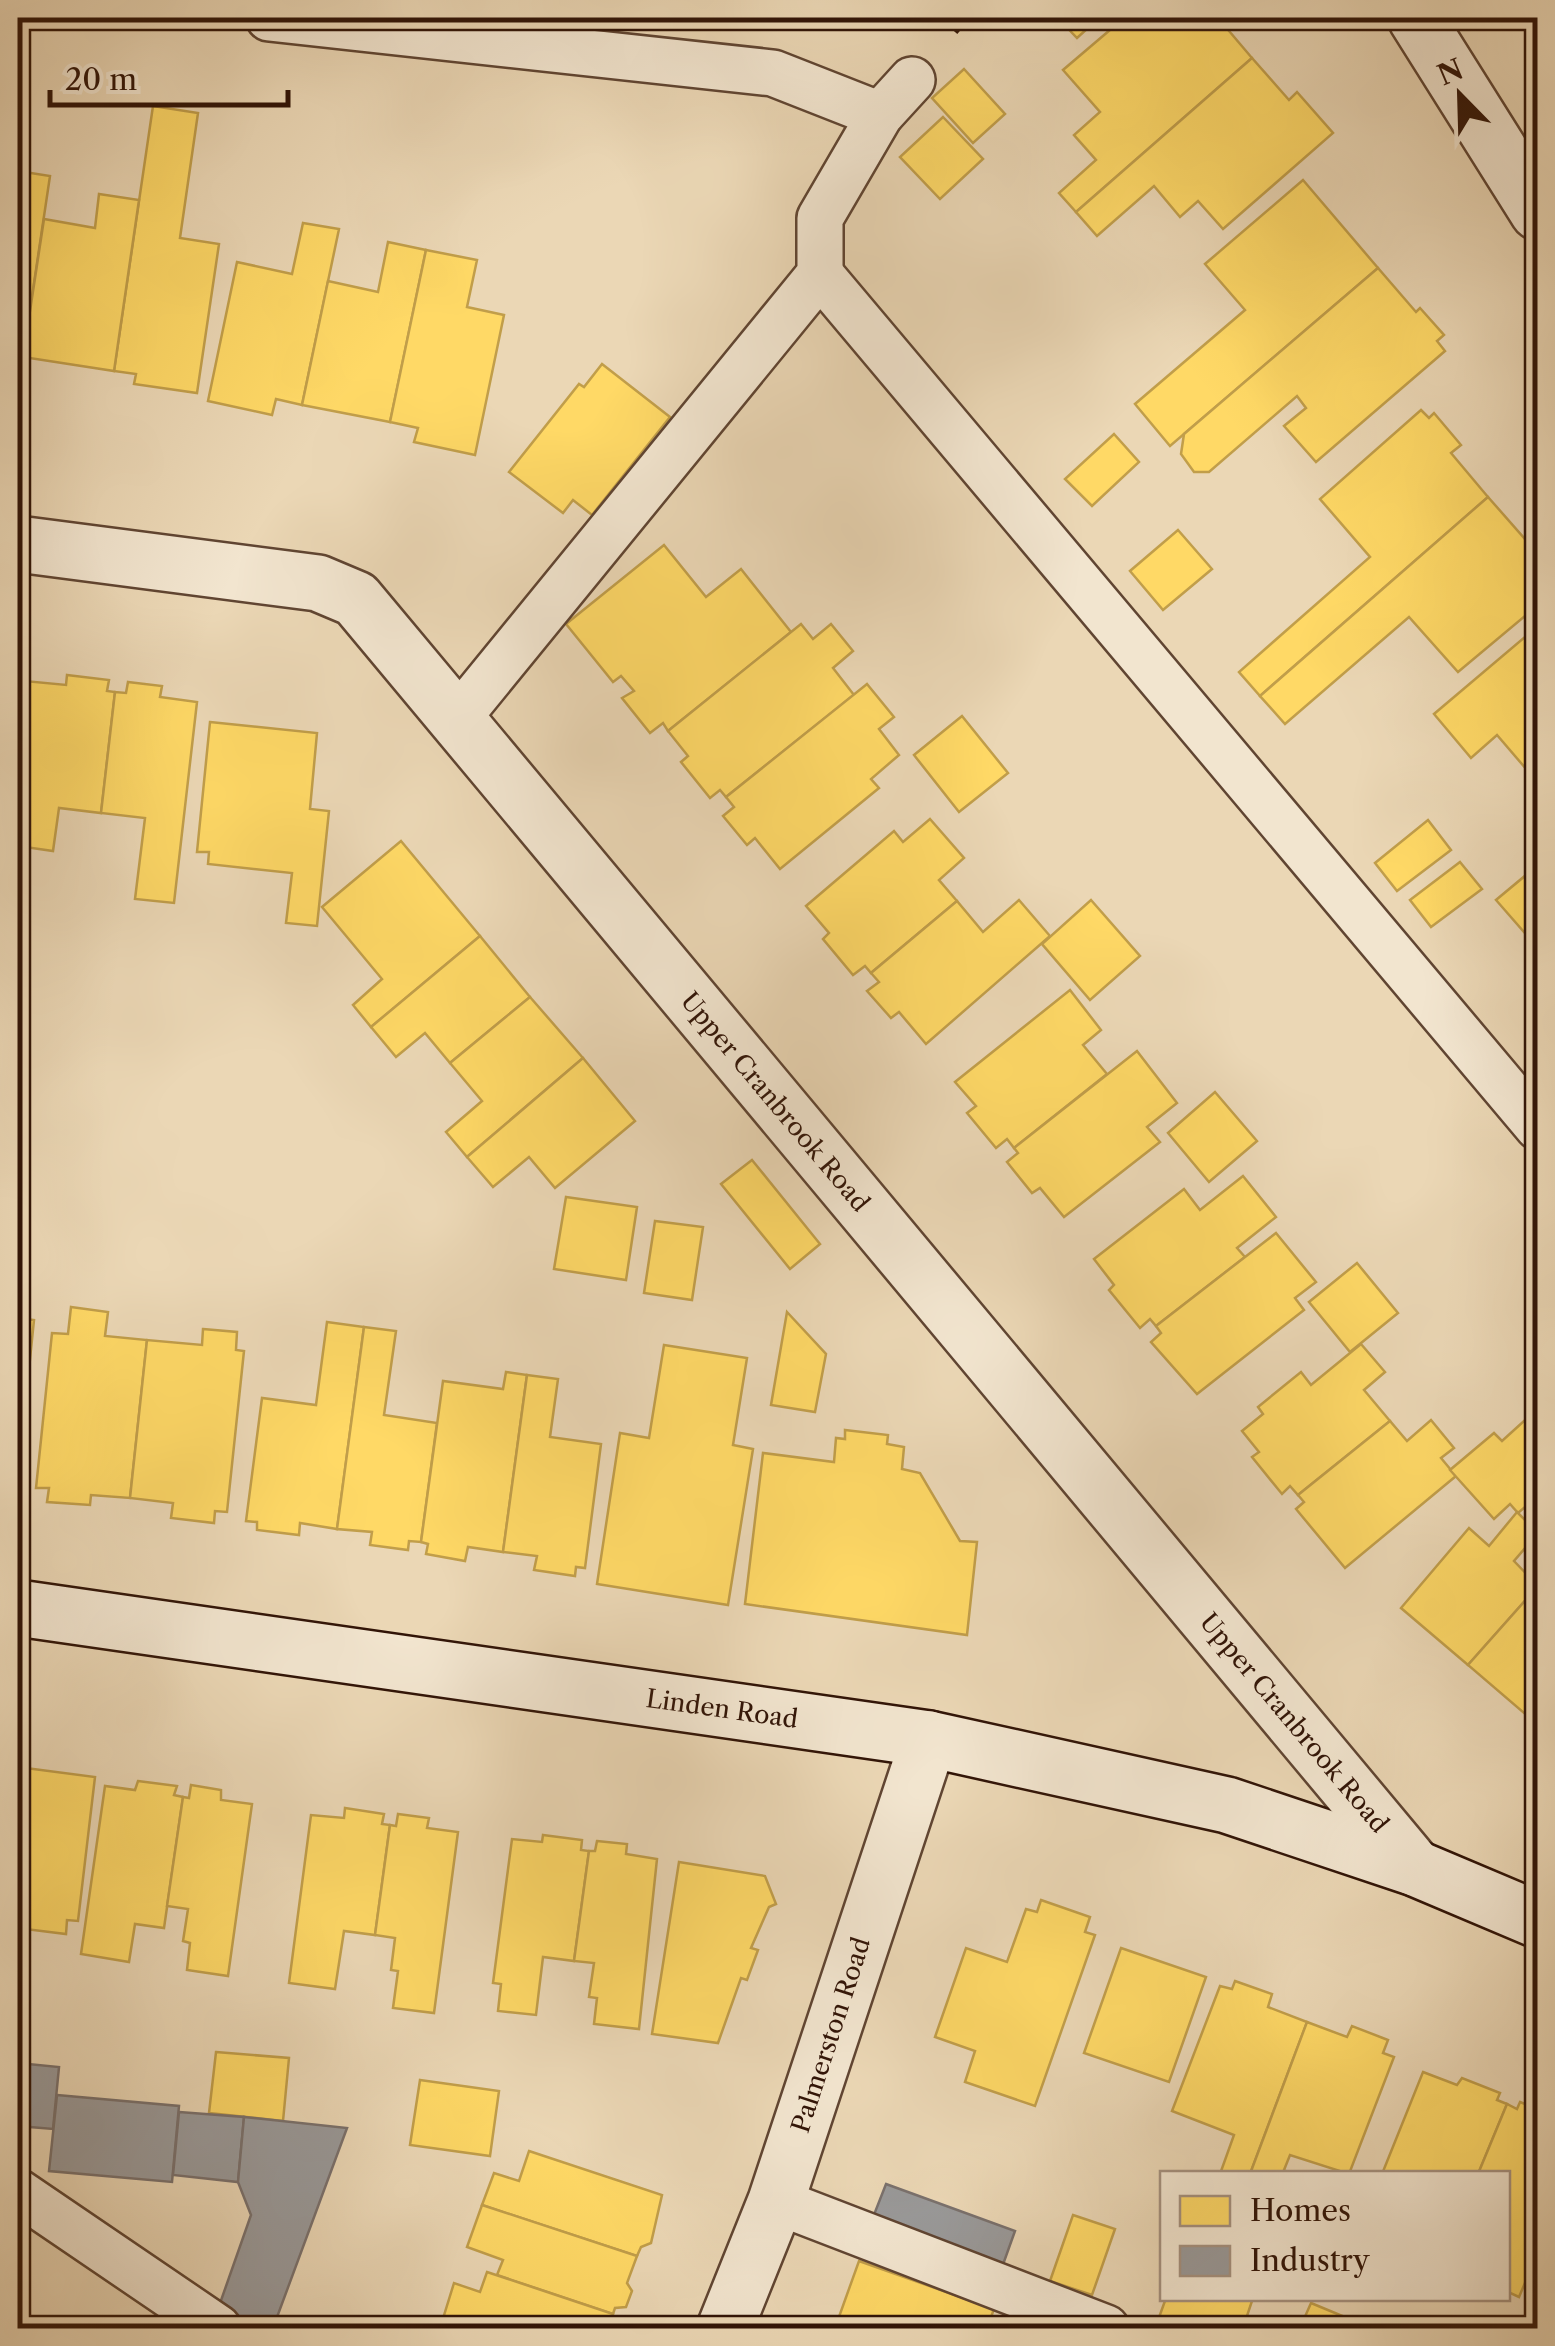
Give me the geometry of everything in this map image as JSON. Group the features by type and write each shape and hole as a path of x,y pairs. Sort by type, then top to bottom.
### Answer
{"street":[{"path":"1416,18 1538,212"},
{"name":"Upper Cranbrook Road","path":"18,544 318,583 356,600 1415,1868"},
{"name":"Linden Road","path":"18,1608 929,1739 1227,1805 1415,1868 1538,1920"},
{"name":"Palmerston Road","path":"725,2328 776,2201 929,1739"}],"lane":[{"path":"269,18 772,72 880,115"},
{"path":"456,720 820,274 820,218 849,161 880,115 912,80"},
{"path":"820,274 1538,1127"},
{"path":"18,2192 218,2328"},
{"path":"776,2201 1106,2328"}],"building: Homes":[{"path":"1058,18 1099,18 1077,38"},
{"path":"1124,18 1218,18 1252,58 1076,212 1059,193 1096,160 1074,135 1100,112 1063,70"},
{"path":"1252,58 1289,100 1297,92 1333,133 1223,229 1198,201 1180,217 1154,186 1097,236 1076,212"},
{"path":"964,69 1005,114 973,143 932,98"},
{"path":"153,106 198,113 180,238 219,244 197,393 134,384 136,374 114,371"},
{"path":"943,117 983,159 940,199 900,157"},
{"path":"18,171 50,176 23,357 18,357"},
{"path":"1303,180 1378,268 1170,446 1135,404 1245,310 1205,264"},
{"path":"99,194 139,200 114,371 23,357 44,219 95,228"},
{"path":"303,223 339,229 302,405 276,399 272,415 208,401 237,262 292,274"},
{"path":"388,242 426,250 390,422 302,405 328,281 378,292"},
{"path":"426,250 477,260 467,307 504,315 475,455 414,442 418,428 390,422"},
{"path":"1378,268 1416,312 1420,308 1444,335 1437,341 1445,351 1316,462 1284,426 1306,408 1297,396 1209,472 1194,472 1181,454 1184,434"},
{"path":"602,364 670,417 592,515 573,500 563,513 509,472 579,384 584,387"},
{"path":"1421,410 1429,418 1434,413 1461,445 1451,453 1488,497 1260,696 1239,672 1370,557 1320,499"},
{"path":"1114,434 1139,462 1092,506 1065,479"},
{"path":"1488,497 1525,539 1531,535 1538,542 1538,605 1458,672 1409,617 1285,724 1260,696"},
{"path":"1178,530 1212,569 1163,610 1130,571"},
{"path":"664,545 706,597 741,569 791,632 668,731 663,723 650,733 622,698 634,691 621,676 613,682 566,624"},
{"path":"801,624 813,639 831,624 853,651 833,668 854,695 726,797 720,790 710,798 681,762 688,756 668,731"},
{"path":"1538,626 1538,774 1533,777 1497,735 1471,758 1434,714"},
{"path":"67,675 109,680 107,691 115,692 101,813 59,808 53,851 18,846 18,739 25,681 66,685"},
{"path":"128,682 162,686 160,697 197,702 174,903 135,899 145,818 101,813 115,692 126,693"},
{"path":"867,684 894,717 879,729 899,755 871,779 879,788 780,869 755,838 747,845 723,816 734,807 726,797"},
{"path":"962,716 1008,773 959,812 914,755"},
{"path":"210,722 317,733 310,809 329,811 317,926 286,923 292,873 208,864 209,852 197,852"},
{"path":"930,819 964,858 939,880 957,901 871,973 865,966 853,975 823,939 829,933 806,906 894,831 903,842"},
{"path":"1428,820 1451,850 1397,891 1375,863"},
{"path":"401,841 480,936 371,1027 353,1005 382,979 322,907"},
{"path":"1460,862 1482,889 1431,927 1410,900"},
{"path":"1538,865 1538,934 1531,940 1496,900"},
{"path":"1019,900 1050,936 926,1044 899,1012 891,1018 867,991 879,982 871,973 957,901 983,932"},
{"path":"1091,900 1140,956 1090,1000 1042,944"},
{"path":"480,936 530,997 450,1063 425,1033 396,1057 371,1027"},
{"path":"1070,990 1101,1030 1083,1045 1107,1074 1014,1148 1007,1139 996,1148 967,1113 976,1106 955,1082"},
{"path":"530,997 583,1058 467,1157 446,1132 482,1101 450,1063"},
{"path":"1137,1051 1177,1103 1147,1127 1160,1142 1064,1217 1040,1188 1032,1193 1007,1162 1018,1153 1014,1148"},
{"path":"583,1058 635,1121 555,1188 529,1157 493,1187 467,1157"},
{"path":"1215,1092 1257,1141 1209,1182 1168,1133"},
{"path":"752,1160 820,1244 790,1269 721,1184"},
{"path":"1243,1176 1276,1217 1237,1248 1245,1257 1156,1326 1150,1319 1140,1328 1109,1290 1114,1285 1094,1259 1184,1189 1200,1210"},
{"path":"566,1197 637,1207 626,1280 554,1269"},
{"path":"655,1221 703,1227 692,1300 644,1293"},
{"path":"1276,1233 1316,1282 1295,1298 1304,1310 1197,1394 1151,1342 1161,1333 1156,1326"},
{"path":"1357,1263 1398,1313 1350,1352 1309,1302"},
{"path":"71,1307 108,1312 105,1336 147,1340 130,1498 91,1495 90,1505 47,1502 49,1488 36,1488 52,1333 68,1334"},
{"path":"787,1312 826,1354 815,1412 771,1405"},
{"path":"18,1318 34,1320 18,1476"},
{"path":"327,1322 364,1327 337,1529 300,1523 299,1535 257,1530 257,1522 246,1521 262,1398 316,1405"},
{"path":"364,1327 396,1331 384,1415 437,1423 421,1542 409,1541 408,1550 370,1545 372,1532 337,1529"},
{"path":"203,1329 237,1332 236,1350 244,1351 227,1512 215,1511 214,1523 171,1518 173,1503 130,1498 147,1340 202,1345"},
{"path":"1361,1344 1385,1372 1364,1390 1390,1421 1298,1495 1290,1486 1282,1494 1252,1457 1259,1452 1242,1431 1263,1414 1258,1407 1301,1372 1311,1385"},
{"path":"664,1345 747,1358 733,1445 753,1449 728,1605 597,1584 620,1433 649,1438"},
{"path":"506,1372 527,1375 503,1552 468,1547 465,1561 426,1554 428,1544 421,1542 443,1381 503,1389"},
{"path":"527,1375 558,1379 550,1437 601,1444 585,1568 576,1567 575,1576 534,1570 537,1556 503,1552"},
{"path":"1431,1420 1454,1448 1441,1458 1456,1476 1345,1568 1296,1509 1304,1502 1298,1495 1390,1421 1407,1441"},
{"path":"1524,1421 1538,1436 1538,1496 1518,1513 1510,1504 1494,1519 1450,1470 1494,1433 1502,1441"},
{"path":"845,1430 888,1435 887,1444 904,1447 902,1469 920,1473 960,1541 977,1542 967,1635 745,1604 763,1453 834,1462 836,1438 845,1439"},
{"path":"1517,1512 1538,1533 1514,1561 1538,1586 1468,1665 1401,1608 1469,1528 1489,1546"},
{"path":"1538,1586 1538,1712 1531,1719 1468,1665"},
{"path":"18,1767 95,1777 78,1921 67,1920 66,1934 25,1929 26,1923 18,1922"},
{"path":"138,1781 177,1786 174,1795 183,1797 164,1928 135,1924 129,1962 81,1954 105,1786 135,1790"},
{"path":"191,1785 221,1790 221,1800 252,1804 228,1976 187,1970 190,1943 183,1941 188,1909 167,1906 183,1797 189,1798"},
{"path":"345,1808 384,1814 382,1824 390,1825 375,1935 344,1931 335,1989 289,1983 311,1815 344,1818"},
{"path":"398,1814 429,1818 427,1828 458,1832 434,2013 393,2008 398,1971 391,1970 395,1938 375,1935 390,1825 396,1826"},
{"path":"543,1835 582,1840 581,1850 589,1851 574,1961 543,1957 536,2015 498,2011 501,1984 493,1983 512,1839 542,1842"},
{"path":"597,1841 627,1844 626,1854 657,1859 639,2029 594,2024 597,1998 589,1997 594,1963 574,1961 589,1851 595,1851"},
{"path":"679,1862 765,1876 776,1904 769,1907 751,1948 758,1950 747,1980 741,1978 718,2043 652,2034"},
{"path":"1041,1900 1090,1917 1085,1932 1095,1935 1035,2106 965,2082 975,2051 935,2037 966,1948 1007,1962 1026,1909 1037,1912"},
{"path":"1121,1948 1206,1977 1169,2082 1084,2053"},
{"path":"1235,1981 1272,1994 1268,2007 1307,2022 1251,2171 1221,2171 1234,2135 1172,2111 1220,1986 1232,1989"},
{"path":"1307,2022 1347,2037 1352,2026 1388,2040 1383,2053 1394,2057 1350,2171 1290,2155 1286,2171 1251,2171"},
{"path":"216,2052 289,2058 283,2121 209,2113"},
{"path":"1423,2072 1457,2085 1462,2078 1500,2093 1497,2100 1507,2104 1479,2171 1383,2171"},
{"path":"420,2080 499,2091 490,2156 410,2145"},
{"path":"1520,2102 1538,2109 1538,2252 1519,2297 1510,2293 1510,2171 1479,2171 1507,2104 1517,2109"},
{"path":"529,2151 662,2195 651,2243 641,2247 637,2256 482,2205 494,2173 519,2181"},
{"path":"482,2205 637,2256 627,2283 632,2291 626,2307 615,2308 613,2314 497,2275 503,2260 467,2247"},
{"path":"1073,2215 1115,2229 1092,2295 1050,2281"},
{"path":"859,2261 994,2309 987,2328 835,2328"},
{"path":"487,2272 613,2314 609,2328 441,2325 454,2283 480,2292"},
{"path":"1165,2301 1252,2301 1243,2328 1172,2328 1157,2323"},
{"path":"1311,2303 1352,2320 1349,2328 1300,2328"}],"building: Industry":[{"path":"18,2063 59,2067 53,2129 18,2126"},
{"path":"57,2095 179,2106 172,2182 49,2171"},
{"path":"179,2112 244,2117 238,2182 173,2175"},
{"path":"244,2117 347,2128 273,2328 218,2309 251,2215 238,2182"},
{"path":"886,2184 1015,2231 1000,2273 870,2225"}]}
